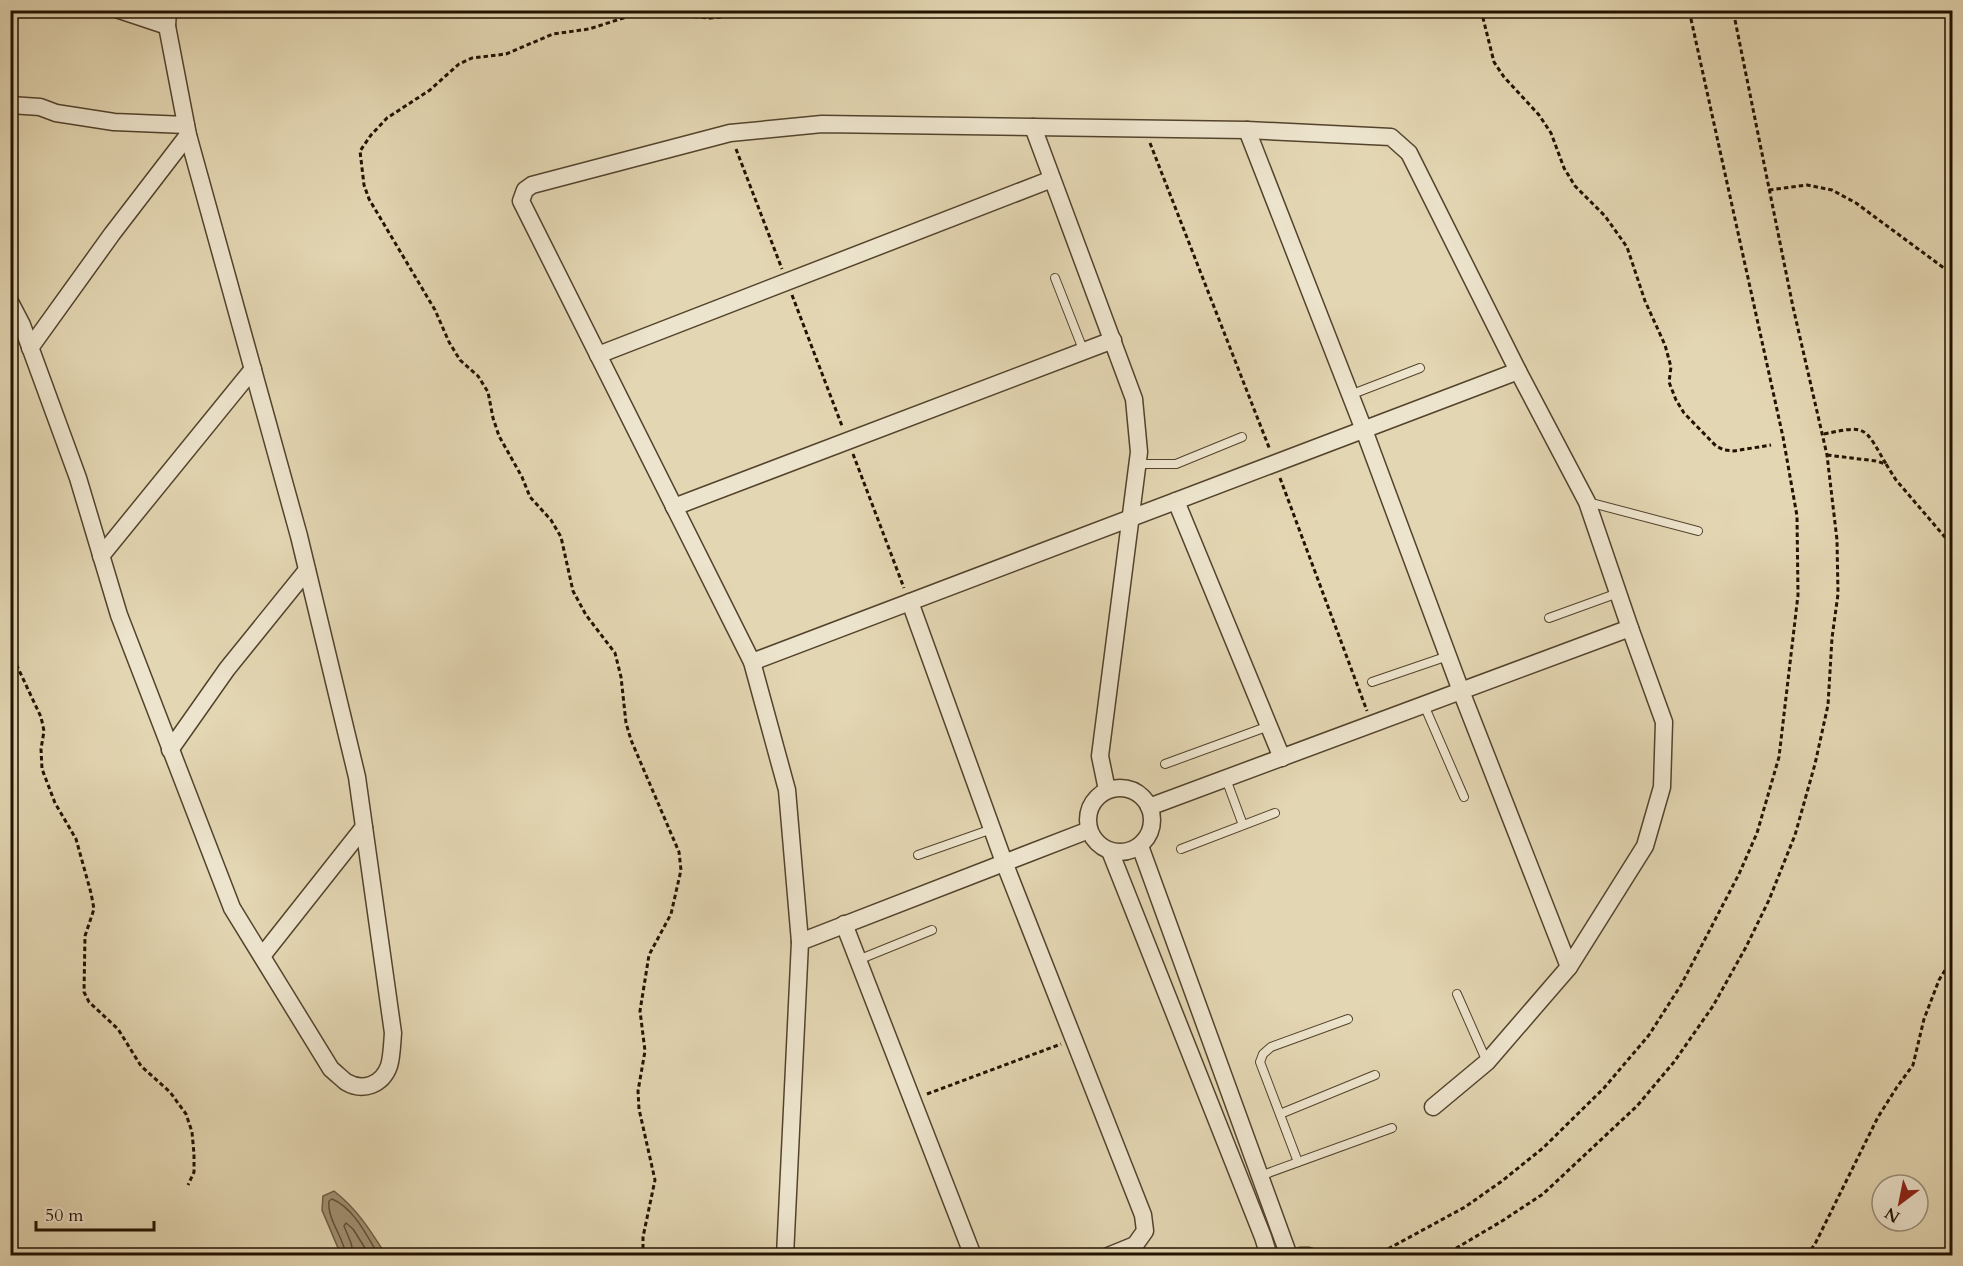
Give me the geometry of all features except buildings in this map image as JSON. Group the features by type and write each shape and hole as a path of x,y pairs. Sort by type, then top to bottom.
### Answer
{"street":[{"path":"10,302 22,325 78,478 119,615 232,908 331,1069 346,1082 358,1086 378,1083 389,1065 393,1033 357,777 299,536 187,130 168,18 119,10"},
{"path":"10,105 40,107 56,113 114,122 187,130"},
{"path":"785,1256 800,942 787,790 752,662 521,201 525,190 532,185 730,133 822,124 1247,130 1390,137 1409,153 1518,371 1587,502 1664,723 1662,788 1645,846 1569,967 1487,1062 1433,1107"},
{"path":"1033,127 1134,399 1138,464 1100,756 1107,790"},
{"path":"30,348 187,130"},
{"path":"1247,130 1569,967"},
{"path":"598,355 1053,179"},
{"path":"674,507 1113,340"},
{"path":"101,556 253,369"},
{"path":"752,662 1518,371"},
{"path":"1176,501 1282,758"},
{"path":"170,750 227,669 307,570"},
{"path":"910,602 1004,862 1143,1215 1145,1231 1135,1245 1108,1256"},
{"path":"1149,807 1630,628"},
{"path":"1122,788 1137,792 1149,807 1152,818 1150,834 1140,846 1126,852 1110,851 1097,843 1089,830 1088,814 1094,800 1107,790 1122,788"},
{"path":"262,956 364,827"},
{"path":"800,942 1089,830"},
{"path":"1140,846 1289,1256"},
{"path":"1110,851 1269,1256"},
{"path":"844,924 973,1256"},
{"path":"1216,1119 1236,1111"},
{"path":"1300,1256 1309,1256"}],"lane":[{"path":"1055,278 1084,352"},
{"path":"1350,395 1420,368"},
{"path":"1138,464 1176,464 1242,436"},
{"path":"1587,502 1698,531"},
{"path":"1549,618 1618,593"},
{"path":"1372,682 1448,656"},
{"path":"1424,705 1464,797"},
{"path":"1165,764 1269,726"},
{"path":"1226,779 1243,825"},
{"path":"1181,849 1275,813"},
{"path":"918,855 992,829"},
{"path":"858,960 932,930"},
{"path":"1457,994 1487,1062"},
{"path":"1298,1162 1260,1062 1263,1054 1271,1047 1348,1019"},
{"path":"1280,1114 1375,1075"},
{"path":"1260,1176 1392,1128"}],"path":[{"path":"644,1256 643,1237 655,1180 639,1109 638,1091 645,1051 640,1011 649,955 671,914 681,870 679,852 631,740 626,723 621,677 615,653 586,615 573,591 561,537 551,520 530,497 522,477 499,436 488,392 478,376 460,360 435,310 369,199 364,185 360,151 387,118 430,90 459,64 472,58 506,54 553,33 589,29 636,14 723,17 739,10"},
{"path":"1481,10 1494,62 1504,77 1545,124 1564,168 1575,186 1605,216 1627,247 1645,301 1665,345 1671,367 1669,382 1684,413 1716,446 1724,450 1734,451 1771,445"},
{"path":"1375,1256 1465,1207 1535,1155 1604,1088 1649,1035 1681,985 1739,874 1757,833 1779,757 1798,595 1797,516 1783,437 1689,10"},
{"path":"1443,1256 1543,1194 1637,1106 1674,1062 1713,1006 1765,909 1795,835 1815,764 1828,705 1832,638 1838,594 1837,540 1827,455 1793,307 1733,10"},
{"path":"1144,129 1275,464 1372,724"},
{"path":"730,133 910,602"},
{"path":"1769,190 1807,185 1832,190 1856,203 1953,274"},
{"path":"1824,434 1854,428 1864,431 1871,438 1896,480 1950,543 1953,553"},
{"path":"1827,455 1886,464"},
{"path":"10,651 41,717 44,731 41,749 42,769 56,803 76,839 91,893 94,909 85,936 84,992 89,1002 118,1029 141,1066 170,1092 186,1114 192,1132 195,1154 194,1172 188,1185"},
{"path":"1807,1256 1878,1117 1913,1065 1924,1019 1939,980 1953,959"},
{"path":"912,1100 1074,1039"}],"water":[{"path":"334,1191 357,1213 386,1255 341,1255 322,1210 323,1196"}]}
